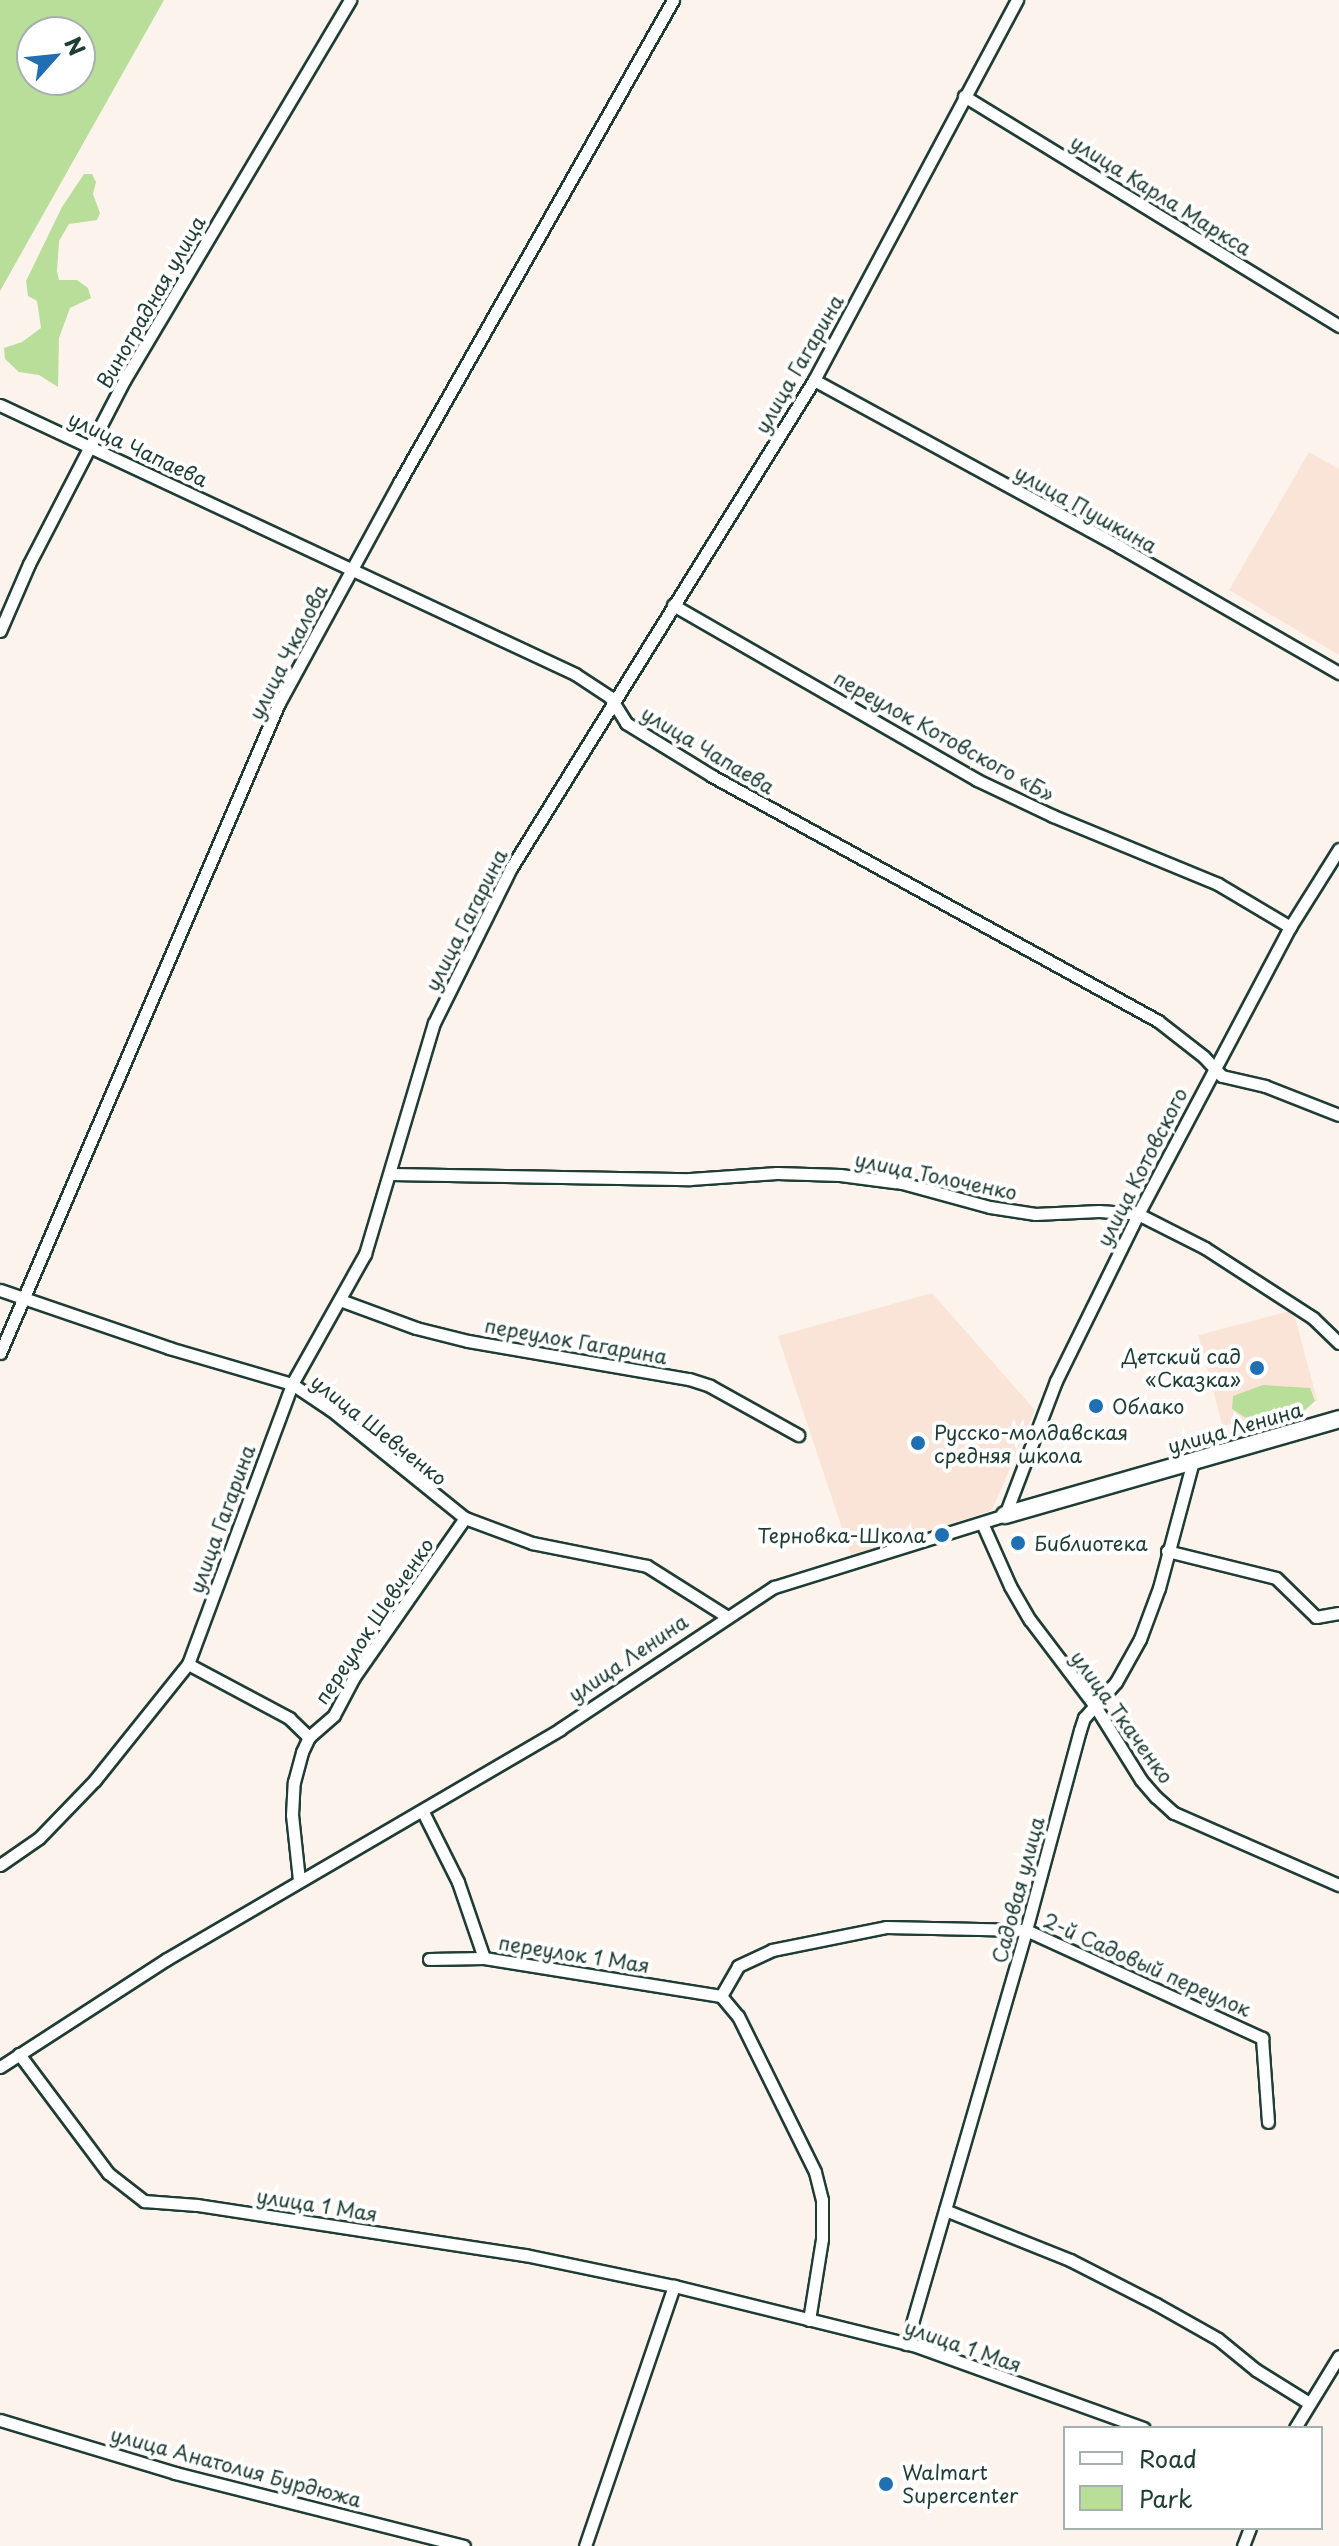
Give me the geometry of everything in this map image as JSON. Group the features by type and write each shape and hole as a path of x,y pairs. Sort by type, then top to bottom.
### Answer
{"street":[{"name":"Виноградная улица","path":"0,631 29,564 125,379 350,0"},
{"name":"улица Чкалова","path":"0,1353 279,703 673,0"},
{"name":"улица Гагарина","path":"0,1865 39,1838 95,1780 188,1664 292,1384 365,1254 434,1023 511,868 814,380 1017,0"},
{"name":"улица Карла Маркса","path":"964,96 1339,326"},
{"name":"улица Пушкина","path":"814,380 1120,547 1339,673"},
{"name":"улица Чапаева","path":"0,405 575,674 603,691 626,723 712,776 1158,1021 1204,1057 1212,1070"},
{"name":"переулок Котовского «Б»","path":"673,605 977,780 1053,816 1218,884 1290,927"},
{"name":"улица Котовского","path":"1005,1515 1056,1381 1138,1214 1290,927 1339,849"},
{"path":"1212,1070 1222,1076 1265,1086 1339,1115"},
{"name":"улица Толоченко","path":"391,1174 690,1179 777,1173 840,1175 902,1183 990,1207 1035,1214 1099,1211 1138,1214 1205,1248 1313,1318 1339,1343"},
{"name":"улица Шевченко","path":"0,1290 292,1384 331,1410 465,1518 532,1543 647,1566 726,1616"},
{"name":"переулок Гагарина","path":"340,1300 416,1328 468,1341 538,1350 689,1379 710,1386 798,1435"},
{"name":"улица Ленина","path":"0,2067 299,1880 423,1812 560,1729 774,1587 1005,1515 1339,1419"},
{"name":"Садовая улица","path":"906,2344 1026,1930 1080,1730 1084,1718 1116,1682 1140,1639 1159,1588 1193,1461"},
{"name":"переулок Шевченко","path":"299,1880 292,1815 294,1782 309,1737 334,1715 354,1677 465,1518"},
{"name":"улица Ткаченко","path":"982,1523 1010,1586 1030,1620 1095,1706 1141,1780 1174,1813 1339,1885"},
{"path":"1167,1551 1276,1578 1316,1617 1339,1613"},
{"path":"188,1664 289,1718 309,1737"},
{"name":"переулок 1 Мая","path":"423,1812 458,1882 484,1958 721,1996"},
{"path":"809,2320 822,2239 822,2200 815,2172 738,2016 721,1996 738,1966 772,1950 886,1927 1026,1930"},
{"name":"2-й Садовый переулок","path":"1026,1930 1262,2038 1268,2122"},
{"path":"429,1959 484,1958"},
{"name":"улица 1 Мая","path":"19,2054 108,2173 144,2201 197,2205 525,2255 674,2286 906,2344 1138,2426"},
{"path":"945,2210 1070,2260 1156,2304 1218,2339 1256,2370 1309,2403"},
{"path":"585,2546 674,2286"},
{"path":"1296,2426 1339,2356"},
{"name":"улица Анатолия Бурдюжа","path":"0,2420 175,2473 464,2546"}],"shaded area":[{"path":"1309,452 1339,469 1339,655 1229,590"},
{"name":"Русско-молдавская средняя школа","path":"932,1293 1035,1410 992,1510 852,1558 778,1336"},
{"name":"Детский сад «Сказка»","path":"1293,1310 1317,1401 1223,1426 1198,1335"}],"green space":[{"path":"0,0 164,0 0,291"},
{"path":"84,174 92,174 96,182 93,194 100,213 97,220 69,224 59,241 57,271 59,280 77,280 88,288 91,298 70,308 59,338 58,387 39,375 19,372 5,359 4,348 22,342 41,328 37,301 28,296 26,281 62,207"},
{"path":"1263,1385 1310,1388 1315,1401 1303,1412 1251,1421 1232,1409 1233,1396"}],"place":[{"name":"Детский сад «Сказка»","path":"1257,1368"},
{"name":"Облако","path":"1096,1406"},
{"name":"Русско-молдавская средняя школа","path":"918,1443"},
{"name":"Терновка-Школа","path":"942,1535"},
{"name":"Библиотека","path":"1018,1543"},
{"name":"Walmart Supercenter","path":"886,2484"}]}
